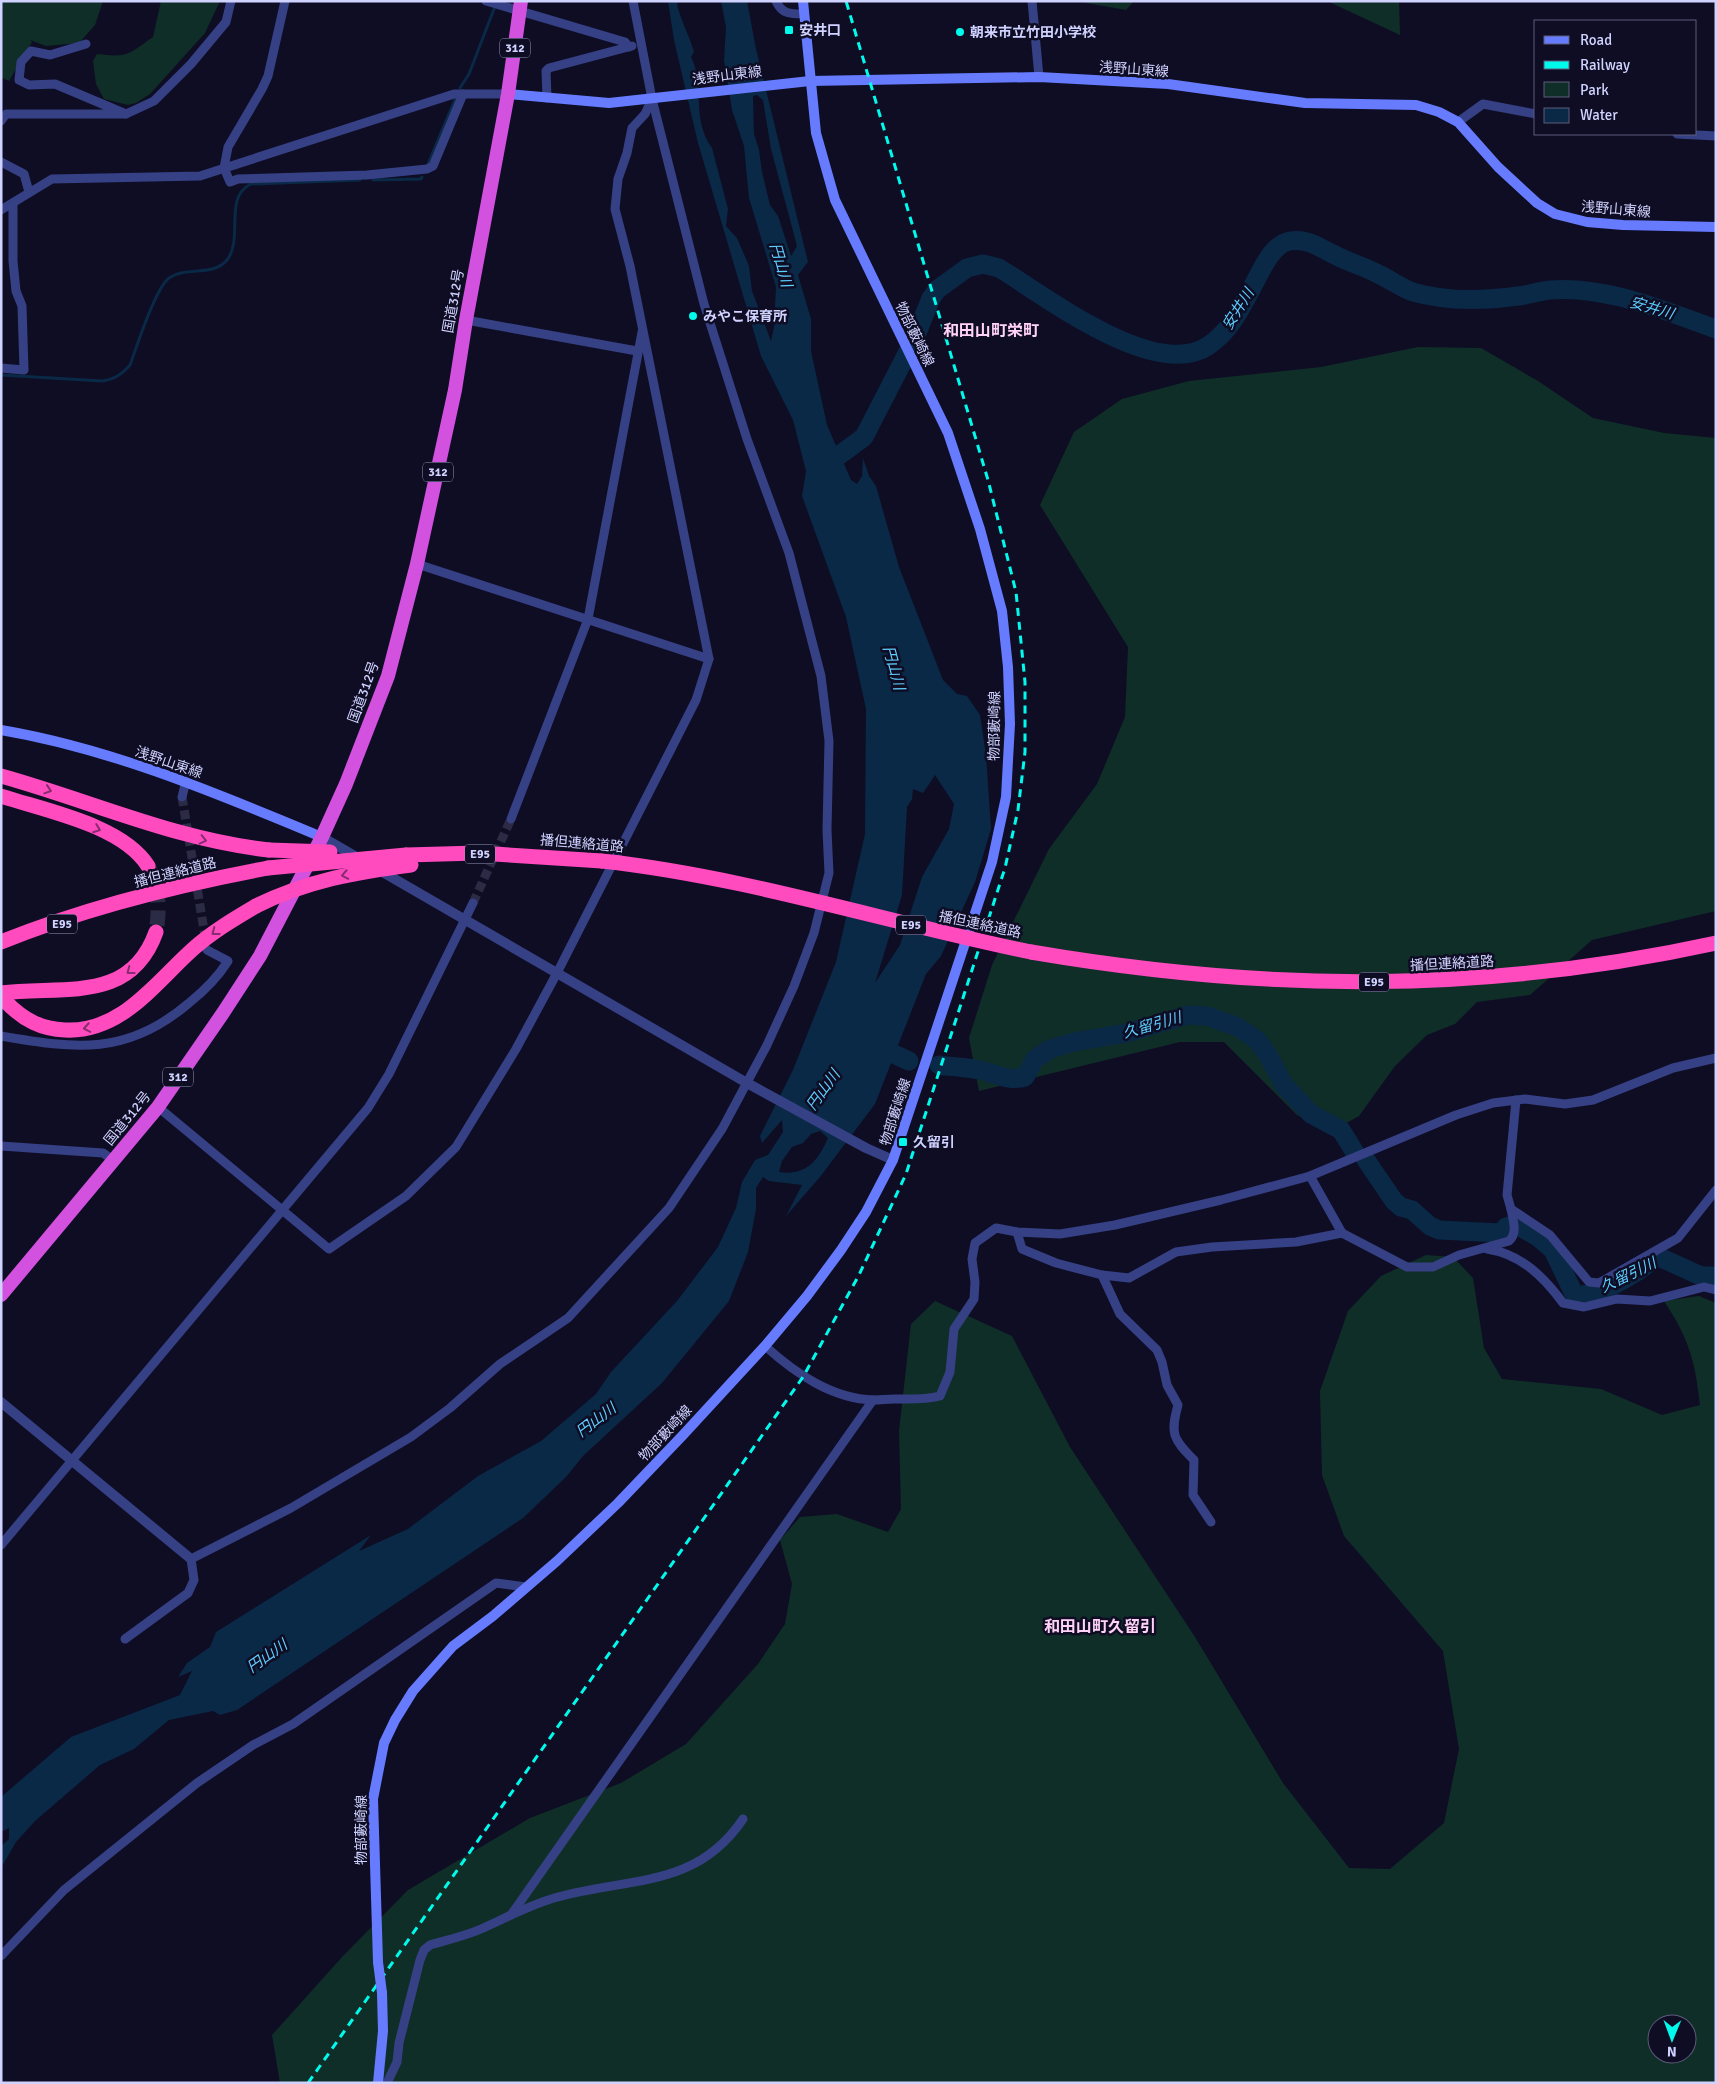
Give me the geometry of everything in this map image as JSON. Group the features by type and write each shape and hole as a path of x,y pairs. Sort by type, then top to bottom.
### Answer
{"highway":[{"name":"国道312号","path":"1,1295 158,1107 260,956 322,837 346,784 388,676 417,564 455,390 466,320 508,94 521,6"},
{"path":"1,776 192,837 229,845 269,850 407,856"},
{"path":"1,796 107,832 129,844 148,866"},
{"path":"4,998 24,1018 46,1028 81,1030 105,1024 138,1001 209,936 256,906 285,892 321,880 407,856"},
{"name":"播但連絡道路","path":"1,942 43,925 125,901 213,878 268,868 407,856 485,859 553,856 685,873 1031,952 1167,972 1224,978 1341,983 1476,978 1544,972 1616,962 1716,943"},
{"name":"播但連絡道路","path":"1,951 45,931 125,901"},
{"path":"4,998 92,988 110,983 138,965 147,955 156,932"}],"main road":[{"name":"物部藪崎線","path":"378,2083 383,2030 382,1993 378,1962 373,1800 384,1743 413,1691 453,1646 557,1561 618,1503 765,1346 807,1296 866,1212 893,1160 992,862 1006,796 1010,724 1007,657 1002,611 991,569 948,433 835,200 816,133 803,1"},
{"name":"浅野山東線","path":"508,94 609,103 810,81 1038,77 1168,84 1305,103 1416,105 1439,112 1458,122 1498,167 1538,203 1555,214 1587,222 1716,228"},
{"name":"浅野山東線","path":"1,730 70,745 186,781 322,837"}],"street":[{"path":"1,121 6,114 126,114 154,100 191,64 226,22 231,1"},
{"path":"285,1 268,76 228,147 224,168 230,182 238,179 367,175 428,169 433,166 463,94"},
{"path":"486,1 521,6 624,42 629,47"},
{"path":"191,1559 291,1508 411,1437 450,1408 500,1364 568,1318 669,1208 751,1085 794,986 814,933 829,873 827,830 829,741 821,676 789,553 747,440 704,304 656,98 641,44 633,1"},
{"path":"776,1 780,9 789,14 803,14"},
{"path":"1032,1 1038,77"},
{"path":"86,44 50,55 31,51 21,62 19,80 29,85 55,84 126,114"},
{"path":"547,98 546,71 548,68 641,44"},
{"path":"1,210 13,205 29,192 52,180 200,176 454,94 508,94"},
{"path":"158,1107 329,1249 406,1196 456,1147 516,1048 557,974 696,700 709,659 630,266 616,209 618,179 627,153 632,128 656,98"},
{"path":"1458,122 1483,104 1534,114"},
{"path":"1696,135 1716,136"},
{"path":"1,162 24,174 29,192"},
{"path":"1,368 24,370 22,306 16,291 13,261 13,205"},
{"path":"466,320 637,351"},
{"path":"511,819 588,619 642,329"},
{"path":"417,564 709,659"},
{"path":"182,797 186,781"},
{"path":"322,837 751,1085 866,1148 893,1160"},
{"path":"1,1546 368,1108 390,1074 472,903"},
{"path":"1,1036 51,1045 86,1046 111,1045 134,1037 163,1023 182,1009 222,971 228,961 207,950"},
{"path":"765,1346 786,1365 815,1383 837,1392 873,1400 926,1400 940,1396 950,1372 954,1329 974,1299 972,1259 975,1242 996,1228 1017,1232 1060,1234 1115,1224 1310,1176 1456,1115 1493,1103 1525,1099 1565,1104 1593,1100 1673,1068 1716,1058"},
{"path":"1310,1176 1342,1233 1407,1267 1433,1267 1459,1255 1508,1241 1513,1237 1514,1228 1507,1195 1516,1100"},
{"path":"1,1146 103,1153 114,1160"},
{"path":"1512,1213 1550,1235 1589,1282 1599,1283 1678,1238 1716,1190"},
{"path":"1017,1232 1022,1249 1056,1264 1102,1275 1129,1278 1176,1252 1212,1247 1296,1242 1342,1233"},
{"path":"1482,1249 1497,1251 1524,1262 1545,1278 1563,1303 1584,1307 1617,1299 1650,1301 1704,1288 1716,1290"},
{"path":"1102,1275 1120,1314 1157,1350 1162,1362 1167,1385 1178,1405 1173,1428 1179,1444 1194,1460 1194,1495 1211,1522"},
{"path":"511,1915 873,1400"},
{"path":"1,1402 191,1559 194,1580 188,1593 125,1639"},
{"path":"1,1956 64,1890 197,1783 253,1745 293,1724 496,1584 526,1587"},
{"path":"387,2083 396,2062 399,2043 424,1950 430,1945 479,1930 556,1897 641,1883 680,1871 730,1840 743,1820"}],"green space":[{"path":"1,1 103,1 95,25 79,43 46,46 30,40 32,42 9,81 1,77"},
{"path":"161,1 220,1 205,33 150,94 136,103 128,105 104,99 96,84 93,61 97,54 122,55 133,51 153,37"},
{"path":"1075,1 1134,1 1126,10"},
{"path":"1327,1 1399,1 1400,35"},
{"path":"1418,347 1481,348 1538,381 1593,418 1664,433 1716,438 1716,911 1592,940 1530,995 1477,1002 1455,1024 1427,1035 1395,1066 1359,1116 1330,1132 1297,1115 1224,1042 1180,1042 979,1091 969,1038 992,965 1049,849 1097,784 1125,717 1128,647 1040,505 1074,432 1122,399 1189,381 1321,367"},
{"path":"1426,1255 1453,1257 1473,1278 1484,1348 1502,1379 1601,1389 1662,1415 1700,1405 1690,1350 1664,1301 1699,1296 1716,1303 1716,2083 280,2083 272,2035 343,1956 408,1890 530,1818 621,1783 686,1744 758,1664 785,1624 792,1584 780,1540 800,1517 837,1514 888,1532 901,1509 899,1431 911,1324 935,1301 1012,1336 1070,1447 1195,1637 1283,1783 1349,1868 1390,1869 1444,1823 1459,1749 1443,1651 1344,1536 1322,1475 1320,1391 1348,1311 1381,1276"}],"water":[{"name":"円山川","path":"668,1 679,1 677,4 694,52 691,57 698,79 702,125 705,136 712,148 728,209 726,226 737,238 749,266 752,291 771,341 774,327 776,287 749,198 744,146 732,110 724,61 726,27 721,1 747,1 756,49 808,262 798,275 811,319 811,351 827,425 851,480 857,484 862,476 863,458 869,476 876,486 899,567 943,680 957,694 967,696 980,715 986,755 991,829 975,882 941,956 926,974 875,1104 820,1177 786,1216 802,1185 769,1181 763,1177 756,1188 756,1209 748,1252 729,1301 662,1383 583,1456 566,1477 523,1518 237,1710 220,1715 213,1711 169,1720 134,1749 100,1765 35,1821 16,1842 1,1868 1,1846 9,1839 9,1828 1,1832 1,1797 71,1737 180,1695 192,1671 178,1677 187,1663 210,1647 216,1632 371,1535 359,1551 408,1529 478,1476 541,1441 596,1394 611,1372 677,1301 718,1247 736,1208 742,1182 755,1160 768,1155 783,1132 782,1120 762,1143 760,1136 793,1070 836,962 865,834 866,709 846,617 802,496 806,471 793,420 761,356 698,143 674,40","holes":["757,95 763,100 771,149 797,246 791,256 778,216 770,205 762,172 759,150 754,134 753,96","935,775 954,804 949,829 922,877 900,945 875,983 902,895 907,807 912,799 913,789 923,793","820,1131 828,1138 815,1160 797,1172 779,1172 782,1161 792,1147 803,1143 811,1134"]}],"waterway":[{"path":"460,88 469,74 494,9"},
{"path":"428,164 456,97"},
{"path":"373,180 421,179 422,177"},
{"path":"1,375 102,381 118,376 130,365 152,305 169,278 176,274 214,268 227,260 232,251 234,241 238,198 243,190 251,184 360,180"},
{"name":"安井川","path":"826,465 864,437 915,338 931,298 938,289 967,268 983,264 999,268 1101,331 1131,344 1159,353 1186,354 1208,346 1216,340 1236,316 1265,263 1274,251 1284,243 1296,240 1314,244 1413,292 1439,298 1478,300 1505,298 1550,290 1592,291 1656,307 1716,329"},
{"name":"久留引川","path":"939,1065 985,1071 1007,1078 1025,1077 1035,1059 1050,1049 1074,1042 1127,1033 1188,1015 1207,1016 1238,1027 1257,1040 1268,1055 1284,1085 1311,1114 1341,1130 1354,1151"},
{"name":"久留引川","path":"872,1044 909,1061"},
{"name":"久留引川","path":"1366,1160 1394,1201 1401,1207 1412,1210 1430,1226 1439,1230 1501,1233 1506,1227 1515,1224 1538,1237 1553,1250 1574,1294 1583,1295 1605,1289 1659,1257 1701,1276 1716,1276"}],"tunnel":[{"path":"182,797 206,942"},
{"path":"473,903 511,819"},
{"path":"148,866 158,898 156,932"}],"railway":[{"path":"308,2083 803,1377 859,1275 906,1174 1005,868 1018,810 1025,752 1025,682 1016,592 988,480 846,1"}],"place":[{"name":"安井口","path":"789,30"},
{"name":"朝来市立竹田小学校","path":"960,32"},
{"name":"みやこ保育所","path":"693,316"},
{"name":"久留引","path":"903,1142"}],"district":[{"name":"和田山町栄町","path":"991,330"},
{"name":"和田山町久留引","path":"1100,1626"}]}
